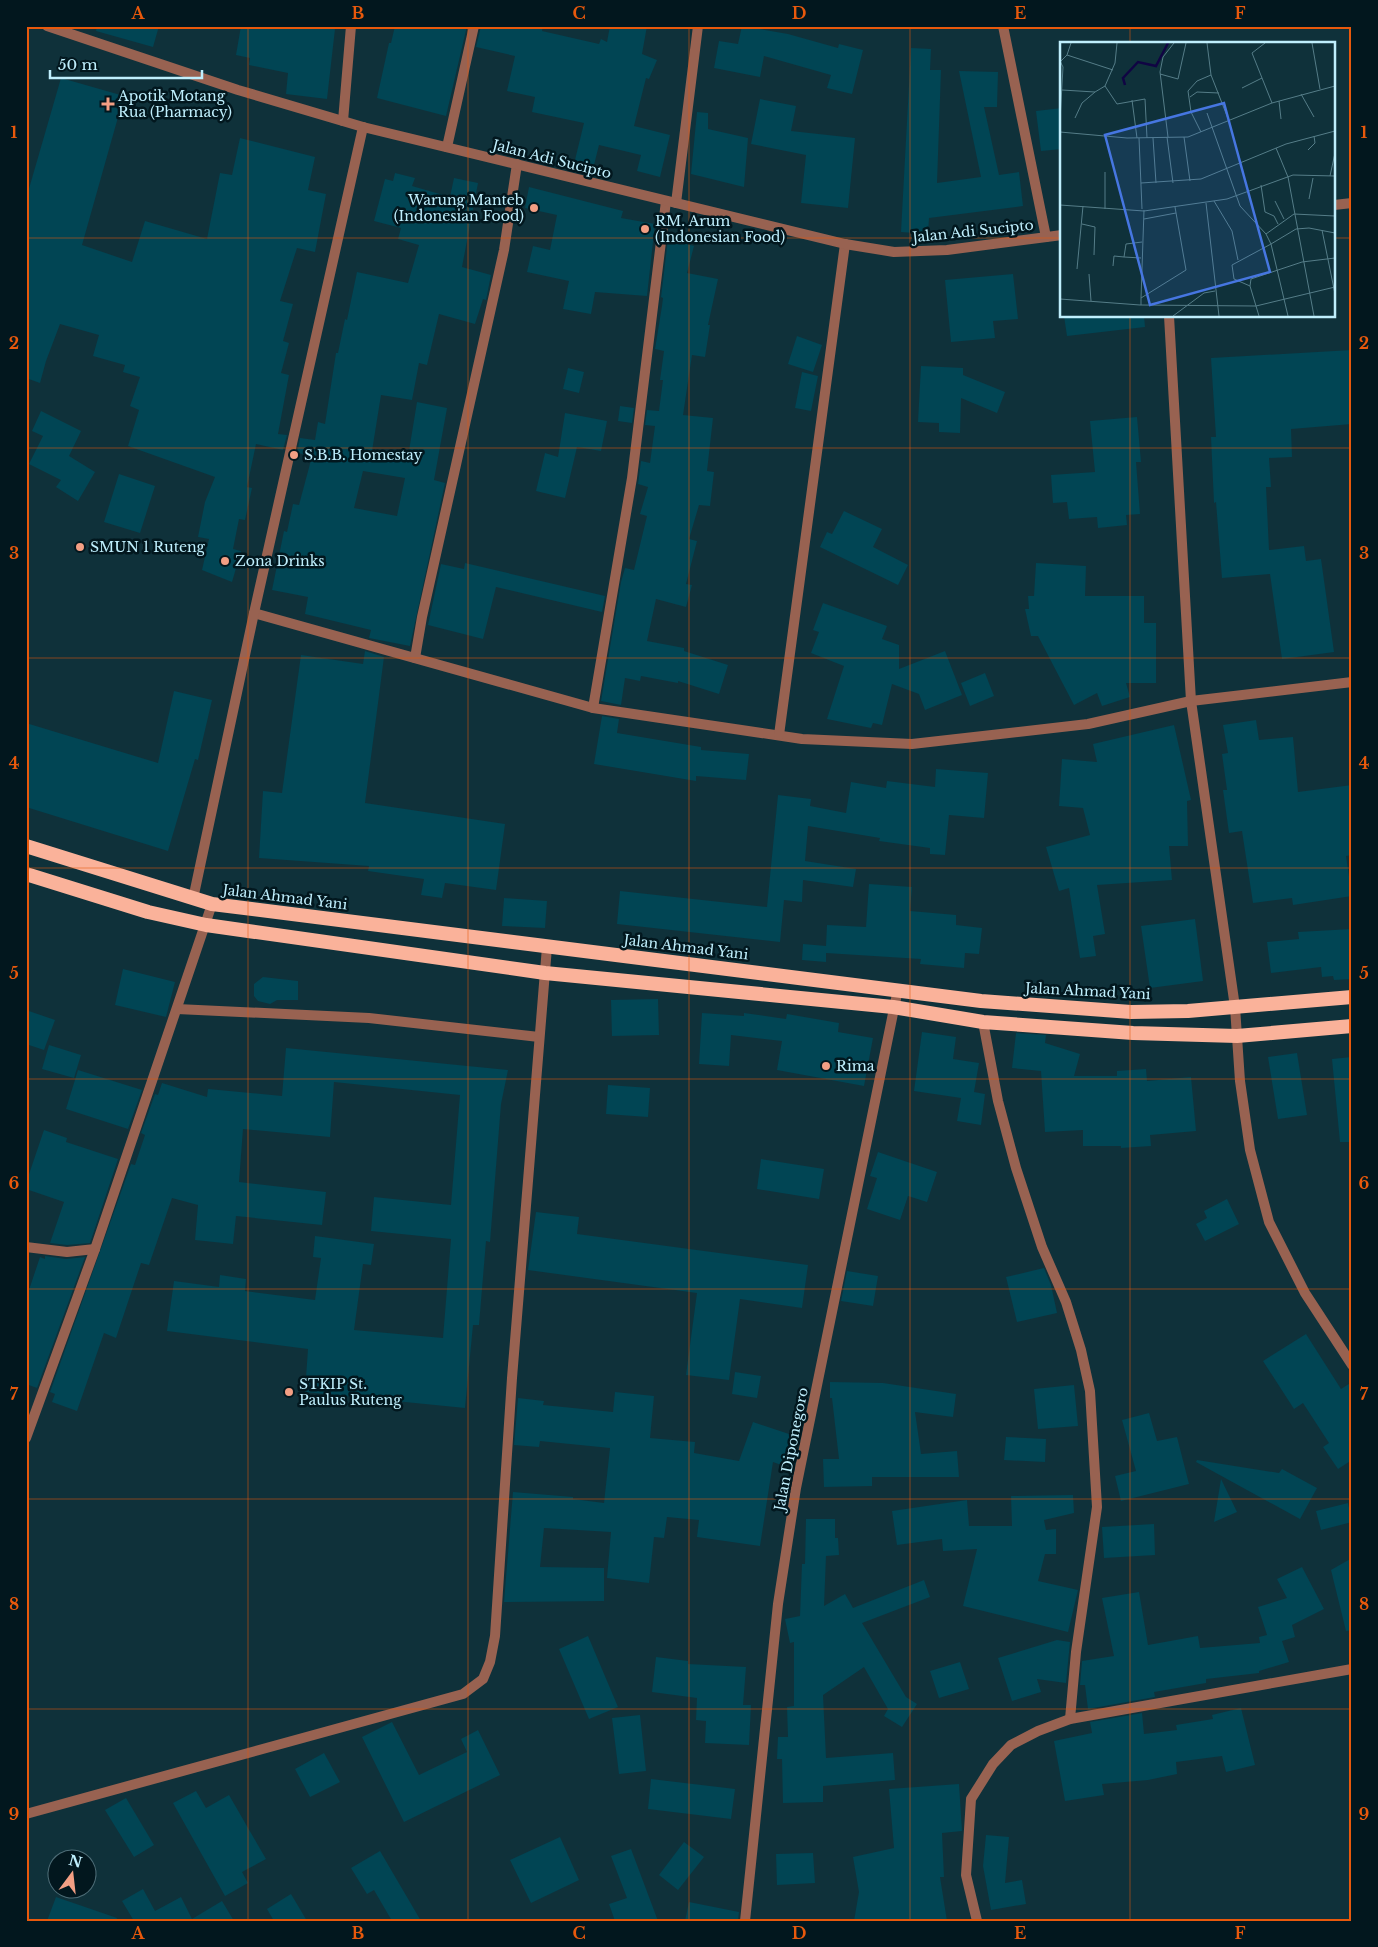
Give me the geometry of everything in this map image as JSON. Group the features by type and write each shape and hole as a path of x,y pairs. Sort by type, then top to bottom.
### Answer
{"highway":[{"name":"Jalan Ahmad Yani","path":"26,846 212,904 898,989 981,1001 1131,1012 1188,1011 1352,997"},
{"path":"26,874 148,912 206,925 544,973 894,1007 983,1022 1133,1033 1237,1036 1352,1026"}],"street":[{"name":"Jalan Adi Sucipto","path":"47,26 238,90 363,127 845,244 903,252 947,250 1060,235"},
{"path":"343,121 351,26"},
{"path":"447,147 474,26"},
{"path":"594,708 632,478 698,26"},
{"path":"1003,26 1046,236"},
{"path":"193,899 254,613 363,127"},
{"path":"415,658 422,617 504,250 517,164"},
{"path":"1336,205 1352,203"},
{"path":"780,734 845,244"},
{"path":"1170,318 1191,701 1235,1007 1250,1150 1269,1222 1304,1293 1352,1365"},
{"path":"254,613 594,708 780,734 802,740 912,744 1088,724 1191,701 1352,682"},
{"path":"26,1438 29,1415 95,1249 212,904"},
{"path":"26,1814 463,1694 483,1679 490,1662 496,1636 502,1503 538,1037 547,947"},
{"name":"Jalan Diponegoro","path":"745,1921 778,1604 796,1488 898,989"},
{"path":"177,1009 369,1018 538,1037"},
{"path":"983,1022 998,1101 1016,1168 1042,1247 1066,1302 1081,1350 1090,1391 1097,1507 1076,1652 1070,1719"},
{"path":"26,1248 67,1252 95,1249"},
{"path":"977,1921 966,1875 971,1799 993,1764 1011,1745 1038,1730 1070,1719 1352,1669"}],"building":[{"path":"97,26 159,26 153,47 96,31"},
{"path":"241,26 309,26 335,29 327,99 286,94 288,73 249,65 250,58 236,55"},
{"path":"395,26 467,26 446,116 377,98 389,43 391,43"},
{"path":"481,26 543,26 542,31 599,44 601,39 607,42 610,26 647,26 642,54 657,60 649,79 646,78 634,126 670,135 660,177 637,171 641,155 599,145 593,169 574,164 584,123 532,112 535,97 507,91 515,56 476,47"},
{"path":"742,26 788,34 838,48 839,44 863,50 852,94 827,88 831,75 764,56 760,77 714,68 719,41 738,44"},
{"path":"911,48 931,49 930,70 941,70 937,183 981,177 959,71 998,72 997,107 984,107 999,175 1019,172 1023,206 929,218 928,234 901,232"},
{"path":"61,78 124,96 82,245 132,262 145,221 207,239 220,173 232,175 240,138 315,157 308,190 326,194 315,252 297,248 280,301 293,304 283,341 289,343 281,373 289,375 278,434 287,435 283,450 256,444 247,487 252,488 245,520 239,519 233,549 241,551 232,582 202,570 209,539 198,537 205,502 215,477 128,446 139,410 130,406 140,377 123,372 125,365 93,356 99,335 60,324 40,383 26,378 26,199"},
{"path":"760,99 796,106 791,131 855,138 848,208 801,203 806,155 751,144"},
{"path":"1060,108 1060,149 1041,151 1036,111"},
{"path":"697,112 708,113 708,129 748,138 744,187 691,174"},
{"path":"395,173 415,178 412,186 450,197 454,178 478,183 462,267 491,275 486,300 483,299 475,324 439,314 427,365 419,363 412,400 381,395 372,451 408,457 417,402 447,408 434,480 445,483 410,646 369,638 371,630 305,614 308,597 272,590 284,531 287,532 293,504 299,505 311,460 302,458 303,454 297,453 300,438 315,440 318,422 325,424 336,353 338,353 345,319 347,320 357,272 408,283 419,245 398,239 401,228 374,221 385,179 393,181","holes":["363,471 405,478 397,516 354,508"]},
{"path":"529,187 623,211 621,218 655,224 647,296 595,292 591,314 563,309 569,281 527,272 533,246 550,250 557,215 525,208"},
{"path":"668,239 694,246 687,273 718,279 708,325 710,325 705,357 692,355 683,415 713,418 707,471 714,472 710,506 699,505 689,539 697,541 686,584 692,585 686,607 656,599 647,641 684,648 684,651 728,665 719,694 678,681 678,683 641,676 640,681 625,678 621,705 601,701 621,582 625,568 634,570 647,516 640,514 648,487 638,484 641,461 650,463 655,426 645,425 647,410 659,411 663,380 660,380 664,351 655,349 663,298 661,297"},
{"path":"1013,274 1018,319 993,321 995,338 951,342 945,280"},
{"path":"1064,318 1144,318 1145,327 1067,336"},
{"path":"797,336 822,345 813,372 788,364"},
{"path":"1352,350 1352,424 1291,429 1292,457 1269,458 1271,487 1266,487 1269,550 1304,546 1306,561 1321,559 1334,652 1282,659 1270,574 1222,578 1216,502 1214,503 1211,437 1216,437 1211,358"},
{"path":"921,366 963,368 963,375 1005,392 997,413 961,398 960,433 939,432 939,423 918,422"},
{"path":"568,368 584,372 579,393 563,389"},
{"path":"802,372 818,376 811,411 795,408"},
{"path":"620,406 634,408 632,423 618,421"},
{"path":"41,411 81,431 69,456 95,472 78,501 56,487 61,480 29,464 43,436 32,431"},
{"path":"565,413 607,421 601,451 577,447 565,498 536,491 545,453 558,457"},
{"path":"1137,417 1141,462 1136,462 1140,514 1126,515 1127,525 1098,528 1097,517 1069,519 1067,502 1053,503 1051,475 1095,472 1090,421"},
{"path":"119,474 155,486 140,533 104,522"},
{"path":"844,511 882,529 873,547 908,565 898,585 820,547 827,532 832,534"},
{"path":"465,563 605,596 602,612 496,587 483,639 428,625 441,564 464,569"},
{"path":"1036,563 1086,566 1085,596 1144,596 1144,623 1156,623 1156,683 1126,683 1130,697 1102,706 1097,693 1074,705 1038,636 1031,636 1025,609 1029,609 1028,596 1034,596"},
{"path":"823,603 887,626 882,639 899,645 899,669 945,651 962,695 925,710 919,694 892,684 882,725 873,723 871,728 827,719 844,666 811,653 819,632 813,630"},
{"path":"365,651 384,657 365,803 505,824 496,890 445,883 442,898 421,895 424,879 368,871 369,866 259,858 263,791 282,793 301,655 363,664"},
{"path":"985,673 994,696 970,706 961,683"},
{"path":"174,691 212,700 198,760 195,759 168,851 26,807 26,723 158,763"},
{"path":"602,716 619,719 617,733 701,747 701,750 749,754 746,780 696,776 696,781 594,764"},
{"path":"1256,720 1259,740 1293,737 1298,792 1352,785 1352,855 1346,856 1352,896 1293,905 1292,898 1253,903 1242,831 1229,833 1223,790 1227,790 1222,754 1228,753 1223,725"},
{"path":"1174,725 1191,800 1187,801 1188,846 1169,846 1172,880 1097,885 1105,934 1093,936 1096,956 1080,958 1069,888 1059,891 1046,847 1090,835 1083,808 1059,806 1062,759 1097,762 1093,744"},
{"path":"936,769 988,773 984,818 949,815 945,855 930,854 930,848 879,841 880,838 808,826 805,861 856,869 853,887 803,880 802,902 784,900 780,942 617,924 620,891 767,907 778,795 811,799 810,806 846,813 851,782 886,788 887,781 935,787"},
{"path":"869,884 912,887 910,911 956,915 956,925 982,928 979,954 965,953 964,968 920,964 921,959 826,953 826,962 802,960 803,944 826,946 827,925 866,927"},
{"path":"504,898 547,901 545,928 502,926"},
{"path":"1195,919 1203,981 1150,988 1141,926"},
{"path":"1352,929 1352,979 1334,980 1333,976 1322,977 1321,967 1271,973 1267,942 1299,939 1298,932"},
{"path":"123,969 175,982 166,1017 115,1005"},
{"path":"263,977 298,981 298,1000 277,1000 270,1004 258,1001 254,996 254,984"},
{"path":"658,999 659,1035 612,1036 611,1000"},
{"path":"26,1010 55,1020 44,1050 26,1044"},
{"path":"702,1013 744,1016 744,1013 786,1019 787,1014 839,1023 838,1032 873,1038 864,1086 777,1070 782,1041 731,1035 729,1066 699,1064"},
{"path":"922,1032 956,1037 953,1059 979,1063 974,1092 985,1094 981,1125 957,1121 961,1098 914,1091"},
{"path":"1016,1033 1046,1035 1045,1043 1080,1054 1074,1076 1117,1076 1117,1071 1146,1069 1147,1081 1191,1077 1196,1131 1150,1135 1151,1146 1121,1148 1121,1146 1083,1146 1083,1130 1045,1132 1041,1071 1012,1068"},
{"path":"49,1045 81,1055 74,1078 42,1069"},
{"path":"286,1048 508,1070 501,1104 490,1242 486,1241 479,1325 473,1325 465,1408 305,1392 308,1349 167,1331 174,1281 219,1287 220,1275 246,1279 245,1291 315,1300 321,1258 313,1257 315,1236 374,1244 371,1265 363,1264 354,1330 443,1338 451,1239 371,1231 374,1197 451,1205 460,1095 334,1082 330,1137 243,1129 239,1182 326,1192 322,1225 236,1216 233,1244 195,1240 198,1205 172,1198 149,1265 141,1263 116,1338 104,1333 77,1411 52,1402 55,1394 50,1392 131,1164 135,1165 145,1135 141,1133 155,1094 158,1095 162,1083 207,1097 208,1089 282,1096"},
{"path":"1297,1053 1307,1115 1278,1119 1268,1057"},
{"path":"1352,1057 1352,1142 1340,1142 1332,1059"},
{"path":"78,1070 142,1090 128,1129 66,1109"},
{"path":"608,1085 650,1088 648,1117 606,1114"},
{"path":"44,1130 67,1138 66,1142 118,1159 90,1243 67,1245 50,1243 64,1202 26,1189 26,1183"},
{"path":"878,1152 937,1172 927,1202 908,1196 900,1220 867,1209 877,1178 870,1176"},
{"path":"761,1159 824,1169 819,1199 757,1189"},
{"path":"1227,1199 1239,1224 1205,1241 1196,1224 1207,1218 1204,1211"},
{"path":"536,1212 579,1217 577,1234 808,1265 802,1308 740,1299 729,1380 686,1375 697,1293 528,1270"},
{"path":"45,1256 66,1259 85,1257 37,1388 26,1384 26,1299 40,1257 45,1259"},
{"path":"1044,1268 1051,1285 1057,1313 1017,1322 1006,1277"},
{"path":"847,1271 878,1276 873,1306 841,1301"},
{"path":"1306,1334 1341,1389 1352,1382 1352,1460 1338,1469 1323,1447 1329,1443 1303,1403 1294,1409 1263,1361"},
{"path":"735,1372 761,1376 757,1398 732,1394"},
{"path":"830,1382 883,1383 956,1394 953,1417 915,1412 921,1454 957,1451 959,1477 872,1477 872,1486 824,1487 823,1459 839,1459 832,1398 830,1398"},
{"path":"1074,1385 1078,1426 1038,1429 1034,1389"},
{"path":"615,1392 654,1396 650,1438 695,1442 694,1453 739,1461 753,1422 795,1436 784,1466 773,1462 760,1546 697,1537 699,1520 667,1517 664,1538 654,1537 649,1583 607,1578 611,1532 544,1528 540,1567 604,1568 604,1601 504,1602 513,1492 573,1497 573,1499 604,1503 610,1448 540,1441 539,1447 514,1445 518,1398 544,1401 543,1405 613,1412"},
{"path":"1149,1413 1157,1441 1177,1437 1189,1484 1121,1501 1115,1476 1136,1471 1122,1420"},
{"path":"1006,1437 1046,1439 1045,1462 1004,1460"},
{"path":"1197,1460 1279,1473 1282,1469 1317,1488 1300,1519 1196,1462"},
{"path":"1221,1479 1237,1512 1214,1522"},
{"path":"1073,1495 1074,1513 1044,1520 1046,1530 1056,1529 1056,1554 1045,1554 1038,1581 1078,1590 1068,1632 963,1606 977,1549 943,1551 942,1539 897,1545 892,1511 967,1500 969,1526 1012,1526 1011,1496"},
{"path":"1348,1503 1352,1522 1321,1530 1316,1511"},
{"path":"806,1519 835,1519 835,1538 838,1538 839,1555 826,1556 824,1606 845,1594 853,1608 924,1580 930,1597 862,1623 906,1697 917,1704 902,1727 884,1716 888,1709 864,1667 823,1695 826,1758 893,1753 895,1780 823,1786 823,1802 783,1803 782,1759 777,1759 778,1737 788,1737 787,1707 794,1706 794,1642 790,1643 785,1619 800,1616 802,1564 805,1564"},
{"path":"1154,1524 1155,1555 1104,1558 1102,1527"},
{"path":"1352,1558 1352,1630 1346,1631 1331,1570"},
{"path":"1302,1567 1324,1609 1292,1625 1295,1637 1282,1641 1289,1662 1259,1671 1259,1673 1206,1679 1206,1683 1154,1692 1155,1697 1088,1709 1085,1685 1080,1685 1082,1661 1114,1656 1102,1598 1139,1592 1148,1645 1198,1636 1200,1648 1260,1643 1259,1637 1267,1635 1258,1607 1287,1598 1277,1579"},
{"path":"588,1636 618,1707 589,1719 559,1649"},
{"path":"1057,1640 1070,1642 1066,1683 1037,1679 1041,1692 1012,1701 998,1658"},
{"path":"656,1657 688,1661 688,1664 746,1667 743,1705 751,1705 749,1745 705,1743 706,1721 696,1720 697,1698 652,1692"},
{"path":"960,1662 969,1689 939,1698 930,1671"},
{"path":"1241,1708 1255,1765 1226,1772 1222,1756 1176,1762 1177,1774 1148,1780 1102,1784 1104,1795 1065,1801 1054,1741 1092,1733 1090,1722 1142,1713 1144,1734 1177,1730 1176,1725 1213,1719 1212,1715"},
{"path":"640,1715 646,1771 619,1774 612,1718"},
{"path":"392,1722 419,1775 467,1752 461,1739 478,1730 500,1775 404,1822 362,1737"},
{"path":"324,1753 340,1782 310,1797 295,1769"},
{"path":"651,1779 735,1789 731,1819 648,1809"},
{"path":"959,1784 962,1831 942,1833 944,1877 940,1877 947,1921 854,1921 859,1892 853,1857 894,1848 889,1789"},
{"path":"196,1791 206,1808 229,1795 266,1859 242,1872 248,1883 225,1896 173,1803"},
{"path":"126,1798 154,1845 134,1857 105,1810"},
{"path":"986,1835 1009,1837 1005,1883 1022,1880 1026,1904 991,1910 983,1866"},
{"path":"560,1837 579,1880 531,1903 510,1860"},
{"path":"684,1842 704,1857 678,1890 659,1875"},
{"path":"631,1849 658,1921 615,1921 609,1904 627,1898 611,1856"},
{"path":"380,1851 421,1921 392,1921 374,1890 367,1894 351,1868"},
{"path":"813,1853 815,1883 777,1885 776,1854"},
{"path":"143,1889 155,1911 181,1897 192,1919 222,1901 234,1921 134,1921 122,1901"},
{"path":"291,1894 307,1921 274,1921 267,1909"},
{"path":"55,1900 65,1900 117,1918 116,1921 47,1921"},
{"path":"689,1902 739,1912 738,1921 685,1921"}],"place":[{"name":"Apotik Motang Rua (Pharmacy)","path":"108,104"},
{"name":"Warung Manteb (Indonesian Food)","path":"534,208"},
{"name":"RM. Arum (Indonesian Food)","path":"645,229"},
{"name":"S.B.B. Homestay","path":"294,455"},
{"name":"SMUN 1 Ruteng","path":"80,547"},
{"name":"Zona Drinks","path":"225,561"},
{"name":"Rima","path":"826,1066"},
{"name":"STKIP St. Paulus Ruteng","path":"289,1392"}]}
